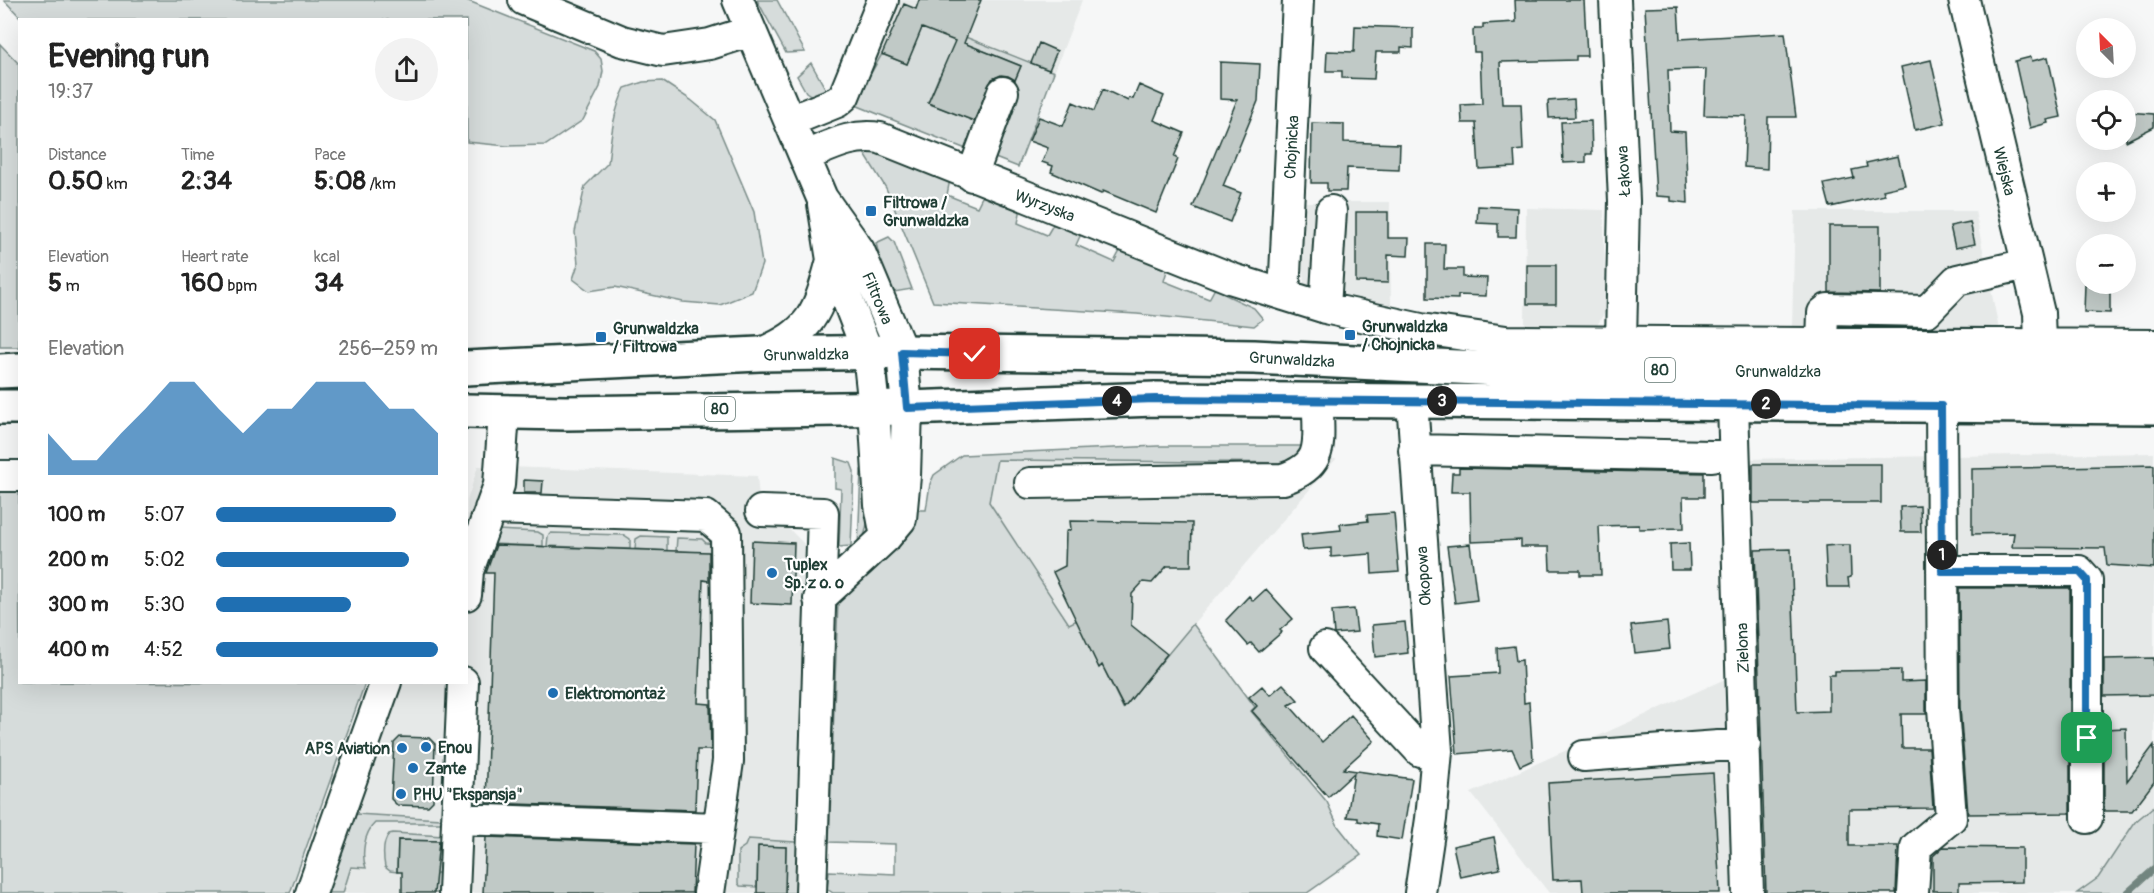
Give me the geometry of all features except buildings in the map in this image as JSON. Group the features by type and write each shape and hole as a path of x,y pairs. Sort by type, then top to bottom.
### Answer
{"main road":[{"name":"Grunwaldzka","path":"468,368 759,354 902,352 1254,357 1498,369 2154,374"},
{"path":"0,370 18,370"},
{"name":"Grunwaldzka","path":"468,411 504,413 907,408 1155,399 2154,407"},
{"path":"0,407 18,407"}],"street":[{"path":"524,0 622,41 663,51 710,44 751,31"},
{"name":"Filtrowa","path":"738,0 822,198 832,260 867,353 874,408 878,484 886,537"},
{"path":"790,122 837,102 844,96 883,0"},
{"name":"Chojnicka","path":"1284,295 1298,0"},
{"name":"Łąkowa","path":"1615,0 1624,201 1621,342"},
{"name":"Wiejska","path":"1964,0 2039,314 2040,343"},
{"path":"972,176 1003,92"},
{"name":"Wyrzyska","path":"805,156 852,138 865,136 880,138 1233,279 1325,308 1459,336 1506,341 2154,345"},
{"name":"Filtrowa","path":"819,599 886,537 900,519 903,509 907,408 902,352 859,249 822,198"},
{"path":"1325,308 1331,211"},
{"path":"759,354 789,340 807,324 823,294 832,260"},
{"path":"1822,342 1823,313 1828,309 1927,311 1958,280 2027,264"},
{"path":"1030,483 1283,479 1307,468 1317,453 1318,400"},
{"name":"Okopowa","path":"1412,401 1437,751 1431,819 1420,893"},
{"name":"Zielona","path":"1733,404 1749,893"},
{"path":"1913,893 1916,847 1951,818 1943,708 1941,406"},
{"path":"468,571 500,478 504,413"},
{"path":"1414,450 1712,456 1734,453"},
{"path":"0,476 18,476"},
{"path":"490,509 706,516 726,533 728,761 709,893"},
{"path":"761,511 823,513 811,893"},
{"path":"1942,571 2079,571 2087,580 2086,818"},
{"path":"1325,648 1420,751 1437,751"},
{"path":"311,893 385,684"},
{"path":"454,893 463,684"},
{"path":"1584,756 1745,744"},
{"path":"456,819 718,828"}],"shaded area":[{"path":"4,0 466,0 594,51 601,59 603,71 600,87 583,120 546,145 507,146 468,142 468,18 21,18"},
{"path":"757,0 777,0 805,52 786,53"},
{"path":"867,0 1082,0 1018,167 853,104"},
{"path":"935,25 1054,72 1018,167 985,154 1021,66 984,51 939,76 928,103 982,124 971,151 853,104 882,54 907,64 920,27"},
{"path":"0,44 18,63 18,347 0,347"},
{"path":"811,63 830,97 812,96 806,92 797,76"},
{"path":"662,81 691,100 715,120 754,212 762,264 752,292 720,305 683,302 615,287 589,291 573,279 578,264 575,232 585,186 608,163 615,115 625,88 643,82"},
{"path":"867,147 950,179 947,195 977,207 983,195 1021,208 1018,223 1047,235 1054,223 1081,234 1076,245 1114,262 1121,249 1168,267 1164,281 1209,299 1215,288 1228,289 1226,295 1254,308 1263,319 1254,326 1137,314 933,302 886,188 861,148"},
{"path":"1300,202 1390,202 1391,309 1304,289"},
{"path":"1526,208 1604,210 1605,312 1596,327 1525,325"},
{"path":"1795,211 1975,211 2000,334 1792,327"},
{"path":"889,237 894,242 912,289 888,293 876,243"},
{"path":"1158,446 1308,446 1292,463 997,460 989,502 1069,624 1077,620 1099,667 1102,665 1123,708 1193,624 1255,707 1251,711 1327,802 1338,826 1361,855 1307,893 833,893 827,889 829,871 895,874 895,844 829,842 838,602 914,523 917,510 926,510 930,484 934,475 962,455"},
{"path":"2154,453 2154,806 2135,822 2098,878 2077,893 1549,893 1471,793 1743,671 1744,459"},
{"path":"1301,457 1336,459 1167,654 1131,625 1132,586 1144,581 1152,583 1166,566 1191,566 1192,523 1116,521 1102,536 1102,521 1073,521 1066,533 1070,563 1053,572 1077,620 1069,624 989,502 996,460"},
{"path":"835,458 851,463 854,471 851,546 839,547 841,489 835,488"},
{"path":"478,466 757,476 759,498 805,545 800,893 327,893 403,684 468,684 468,498"},
{"path":"861,470 866,470 869,511 868,521 858,549"},
{"path":"0,492 18,492 18,684 365,684 290,893 0,893"},
{"path":"497,530 538,532 543,535 543,546 491,544"},
{"path":"551,533 624,535 630,539 630,549 547,546 548,536"},
{"path":"641,536 667,537 667,551 635,549 636,539"},
{"path":"677,538 702,539 706,543 715,544 716,553 676,551"},
{"path":"2154,806 2154,893 2077,893 2098,878 2135,822"},
{"path":"356,814 442,819 441,823 375,823 368,832 364,844 366,868 351,867 343,893 327,893"},
{"path":"389,834 443,836 442,893 434,893 435,873 440,873 441,841 398,840 397,872 390,871 385,867 384,850 385,841"},
{"path":"748,839 795,842 798,849 798,893 785,893 786,847 758,847 757,887 740,886 738,883 738,851 745,846"}],"waterway":[{"path":"2127,893 2154,869"}],"place":[{"name":"Filtrowa / Grunwaldzka","path":"871,211"},
{"name":"Grunwaldzka / Chojnicka","path":"1350,335"},
{"name":"Grunwaldzka / Filtrowa","path":"601,337"},
{"name":"Tuplex Sp. z o. o","path":"772,573"},
{"name":"Elektromontaż","path":"553,693"},
{"name":"Enou","path":"426,747"},
{"name":"APS Aviation","path":"402,748"},
{"name":"Zante","path":"413,768"},
{"name":"PHU \"Ekspansja\"","path":"401,794"}],"route":[{"path":"975,354 902,352 907,408 1155,399 1941,406 1942,571 2079,571 2087,580 2087,738"}]}
